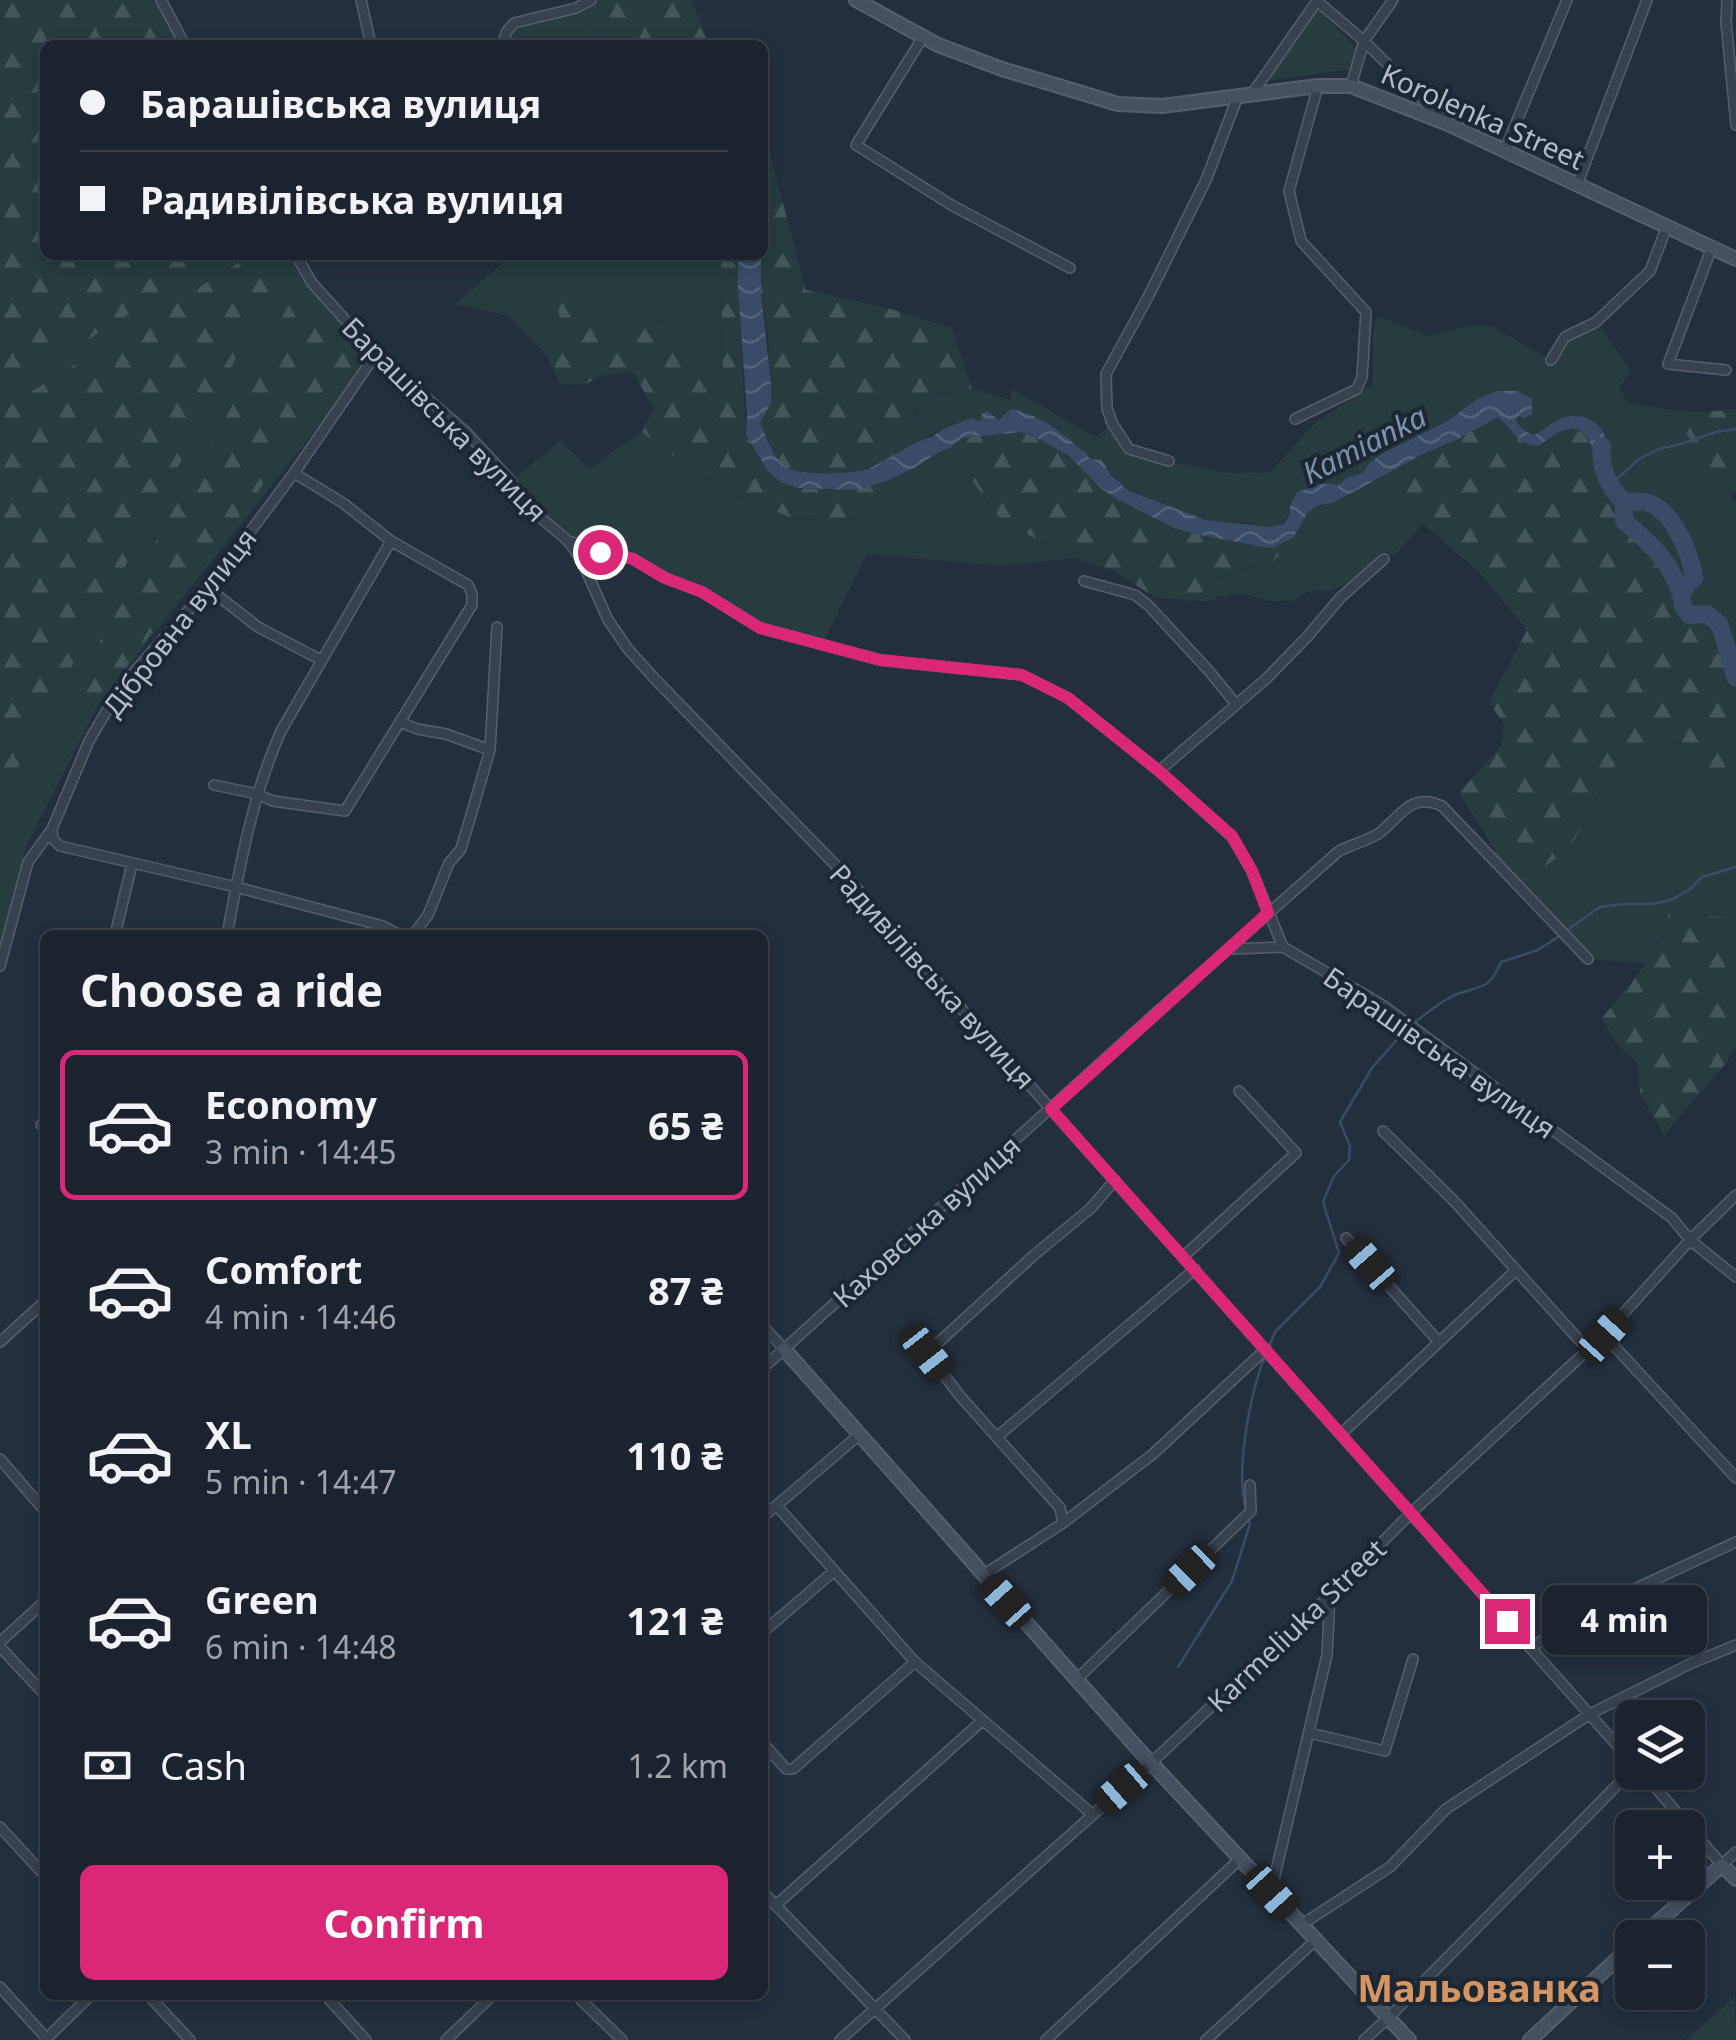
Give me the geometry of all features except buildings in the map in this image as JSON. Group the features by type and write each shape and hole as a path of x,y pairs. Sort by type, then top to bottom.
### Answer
{"street":[{"path":"161,0 182,40"},
{"path":"361,0 369,40"},
{"path":"504,40 514,22 576,8 591,0"},
{"name":"Korolenka Street","path":"856,0 938,45 1118,104 1162,106 1318,86 1351,86 1448,124 1736,259"},
{"path":"1351,86 1364,41 1392,0"},
{"path":"1504,152 1566,0"},
{"path":"1578,185 1648,0"},
{"path":"1170,461 1129,448 1107,408 1106,374 1206,180 1244,95 1317,1 1364,41 1448,124"},
{"path":"1730,2 1726,22 1736,124"},
{"path":"923,37 856,145 953,206 1070,268"},
{"path":"1295,418 1357,390 1362,377 1366,312 1301,240 1289,191 1318,86"},
{"path":"1551,360 1565,336 1596,322 1650,271 1666,226"},
{"path":"1712,247 1668,364 1726,370"},
{"name":"Барашівська вулиця","path":"299,260 312,283 376,354 466,432 529,508 568,541 633,559 665,578 702,592 760,628 880,660 1022,675 1068,698 1232,836 1252,871 1283,946 1384,1006 1672,1218 1690,1240 1736,1277"},
{"name":"Дібровна вулиця","path":"0,966 28,862 52,829 89,740 120,688 208,588 376,354"},
{"path":"214,786 257,794 272,801 345,812 472,605 468,585 391,540 343,503 294,473"},
{"path":"228,930 257,794 281,732 391,540"},
{"name":"Радивілівська вулиця","path":"568,541 608,620 651,675 849,879 1615,1743"},
{"path":"584,566 590,555 608,552"},
{"path":"1159,771 1266,679 1341,597 1384,559"},
{"path":"1084,581 1134,596 1148,605 1210,670 1235,704"},
{"path":"208,588 258,627 321,660"},
{"path":"416,930 428,914 449,863 461,849 490,750 498,627"},
{"path":"400,722 490,750"},
{"name":"Каховська вулиця","path":"768,1364 1339,851 1377,834 1417,802 1430,801 1442,806 1588,959"},
{"path":"52,829 60,846 236,887 391,930"},
{"path":"116,930 132,864"},
{"path":"1229,950 1283,946"},
{"path":"1183,1257 1296,1153 1240,1091"},
{"path":"1384,1132 1455,1202 1588,1350"},
{"path":"1063,1523 1060,1508 927,1353 1091,1208 1115,1180"},
{"name":"Karmeliuka Street","path":"840,2040 1151,1763 1330,1595 1411,1513 1604,1336 1736,1194"},
{"path":"1346,1238 1438,1342"},
{"path":"998,1436 1195,1269"},
{"path":"1342,1434 1515,1271"},
{"path":"0,1342 40,1306"},
{"path":"768,1332 1151,1763 1408,2040"},
{"path":"1604,1336 1736,1478"},
{"path":"982,1574 1063,1523 1153,1454 1266,1349"},
{"path":"768,1513 859,1435"},
{"path":"0,1459 40,1505"},
{"path":"1077,1680 1251,1511 1250,1485"},
{"path":"777,1506 915,1662 1092,1814"},
{"path":"1531,1648 1587,1611 1736,1542"},
{"path":"768,1628 833,1572"},
{"path":"1271,1892 1328,1655 1330,1595"},
{"path":"40,1607 0,1644 40,1688"},
{"path":"1302,1925 1390,1867 1446,1809 1590,1714 1692,1663 1736,1646"},
{"path":"1310,1733 1384,1751 1413,1659"},
{"path":"768,1749 786,1769 793,1769 915,1662"},
{"path":"776,1904 982,1721"},
{"path":"1364,2040 1615,1787"},
{"path":"1657,1790 1736,1879"},
{"path":"0,1827 40,1871"},
{"path":"1660,1920 1736,1852"},
{"path":"1046,2040 1240,1859"},
{"path":"768,1896 905,2040"},
{"path":"1206,2040 1316,1940"},
{"path":"1530,2040 1615,1961"},
{"path":"0,1988 46,2039 86,2000"},
{"path":"153,2000 190,2040"},
{"path":"330,2000 366,2040"},
{"path":"446,2040 488,2000"},
{"path":"581,2000 622,2040"}],"green space":[{"path":"0,0 156,0 178,40 40,40 40,260 299,260 312,283 376,354 100,702 26,846 0,951"},
{"path":"0,0 156,0 178,40 40,40 40,260 197,260 181,282 0,394"},
{"path":"591,0 691,0 707,40 599,40 576,8"},
{"path":"1316,7 1354,46 1350,69 1264,81"},
{"path":"576,8 599,40 505,40 514,23"},
{"path":"768,147 806,290 891,309 952,328 972,388 924,401 895,452 863,471 842,474 788,468 775,455 760,424 771,402 761,260 768,260"},
{"path":"243,260 260,260 276,283 0,801 0,411"},
{"path":"721,260 723,371 719,410 661,320 633,332 570,292 555,295 567,343 546,355 509,316 455,304 505,261"},
{"path":"721,260 738,260 746,434 768,471 799,488 857,490 914,468 901,493 858,518 797,520 751,502 696,473 641,431 654,409 633,372 603,375 586,384 561,385 546,355 567,343 554,295 570,292 633,332 661,320 718,408 723,371"},
{"path":"293,298 354,363 103,698 71,692"},
{"path":"1376,316 1430,336 1467,326 1491,326 1551,360 1565,337 1596,322 1631,370 1619,389 1629,403 1670,410 1736,503 1736,678 1720,625 1694,618 1683,610 1682,595 1694,577 1692,559 1651,503 1624,502 1609,486 1603,467 1610,462 1555,421 1535,435 1519,426 1518,391 1496,391 1476,400 1446,422 1381,454 1363,473 1338,486 1323,484 1297,492 1287,521 1273,527 1209,520 1152,502 1124,486 1107,466 1090,459 1053,427 1011,409 999,420 991,415 942,429 890,458 911,427 920,405 935,396 972,388 1010,400 1013,389 1095,437 1112,423 1129,448 1169,461 1229,473 1270,472 1315,423 1373,385"},
{"path":"1736,409 1736,491 1730,495 1670,410"},
{"path":"1498,417 1528,445 1563,430 1579,431 1591,445 1595,469 1603,467 1609,486 1624,502 1646,502 1666,515 1685,546 1694,578 1686,586 1683,605 1689,615 1707,614 1720,625 1736,678 1736,777 1723,780 1675,741 1656,744 1612,768 1569,850 1517,885 1459,793 1501,746 1504,725 1489,702 1527,630 1479,572 1420,521 1417,506 1389,472"},
{"path":"641,431 696,473 751,502 797,520 858,518 901,493 914,468 950,448 951,457 1003,522 1074,558 1002,566 867,554 822,645 760,628 633,559 568,541 529,508 511,481 560,441 590,469"},
{"path":"1020,432 1060,450 1108,493 1166,523 1268,548 1282,542 1298,527 1302,532 1273,561 1209,580 1201,601 1156,598 1114,571 1074,558 1003,522 951,457 950,448 962,438"},
{"path":"1389,472 1417,506 1423,524 1393,557 1385,551 1356,579 1326,593 1306,592 1291,602 1238,594 1201,601 1209,580 1273,561 1307,513"},
{"path":"1675,741 1723,780 1736,777 1736,915 1669,917 1648,963 1588,959 1517,885 1569,850 1612,768 1656,744"},
{"path":"1671,900 1702,915 1736,915 1736,1047 1664,1135 1640,1093 1638,1063 1619,1047 1602,1018 1655,949"},
{"path":"1735,1996 1736,2040 1686,2040"}],"water":[{"path":"738,260 761,260 771,402 760,424 779,461 799,471 837,473 869,469 943,429 972,418 981,420 987,411 999,420 1011,409 1047,423 1090,459 1102,460 1111,475 1129,491 1206,520 1271,527 1284,524 1297,492 1323,484 1338,486 1346,478 1363,473 1381,454 1446,422 1496,391 1518,391 1532,399 1532,414 1518,416 1516,420 1526,432 1535,435 1568,416 1591,420 1606,438 1610,463 1595,470 1591,445 1580,430 1566,429 1538,446 1530,445 1498,417 1333,503 1319,505 1307,513 1293,538 1268,548 1174,528 1102,489 1069,456 1020,432 962,438 914,468 858,490 799,488 782,483 768,471 746,435"}],"waterway":[{"path":"1609,486 1639,459 1659,449 1736,429"},
{"path":"1602,446 1604,470 1618,496 1624,502 1649,503 1658,508 1679,534 1694,578 1686,586 1683,605 1689,615 1707,614 1720,625 1736,678"},
{"path":"1624,502 1624,521 1665,562 1681,594"},
{"path":"1567,930 1600,907 1671,900 1702,877 1736,867"},
{"path":"1414,1023 1451,997 1489,982 1501,962 1538,950 1561,935"},
{"path":"1268,1349 1275,1332 1320,1287 1339,1253 1323,1202 1334,1176 1349,1160 1350,1146 1340,1122 1372,1068 1408,1027"},
{"path":"1246,1510 1242,1474 1246,1432 1265,1356"},
{"path":"1178,1667 1232,1581 1250,1524 1248,1517"}],"district":[{"name":"Мальованка","path":"1479,1987"}],"route":[{"path":"600,552 633,559 665,578 702,592 760,628 880,660 1022,675 1068,698 1232,836 1252,871 1268,913 1051,1109 1507,1621"}],"water label":[{"name":"Kamianka","path":"1364,444"}]}
